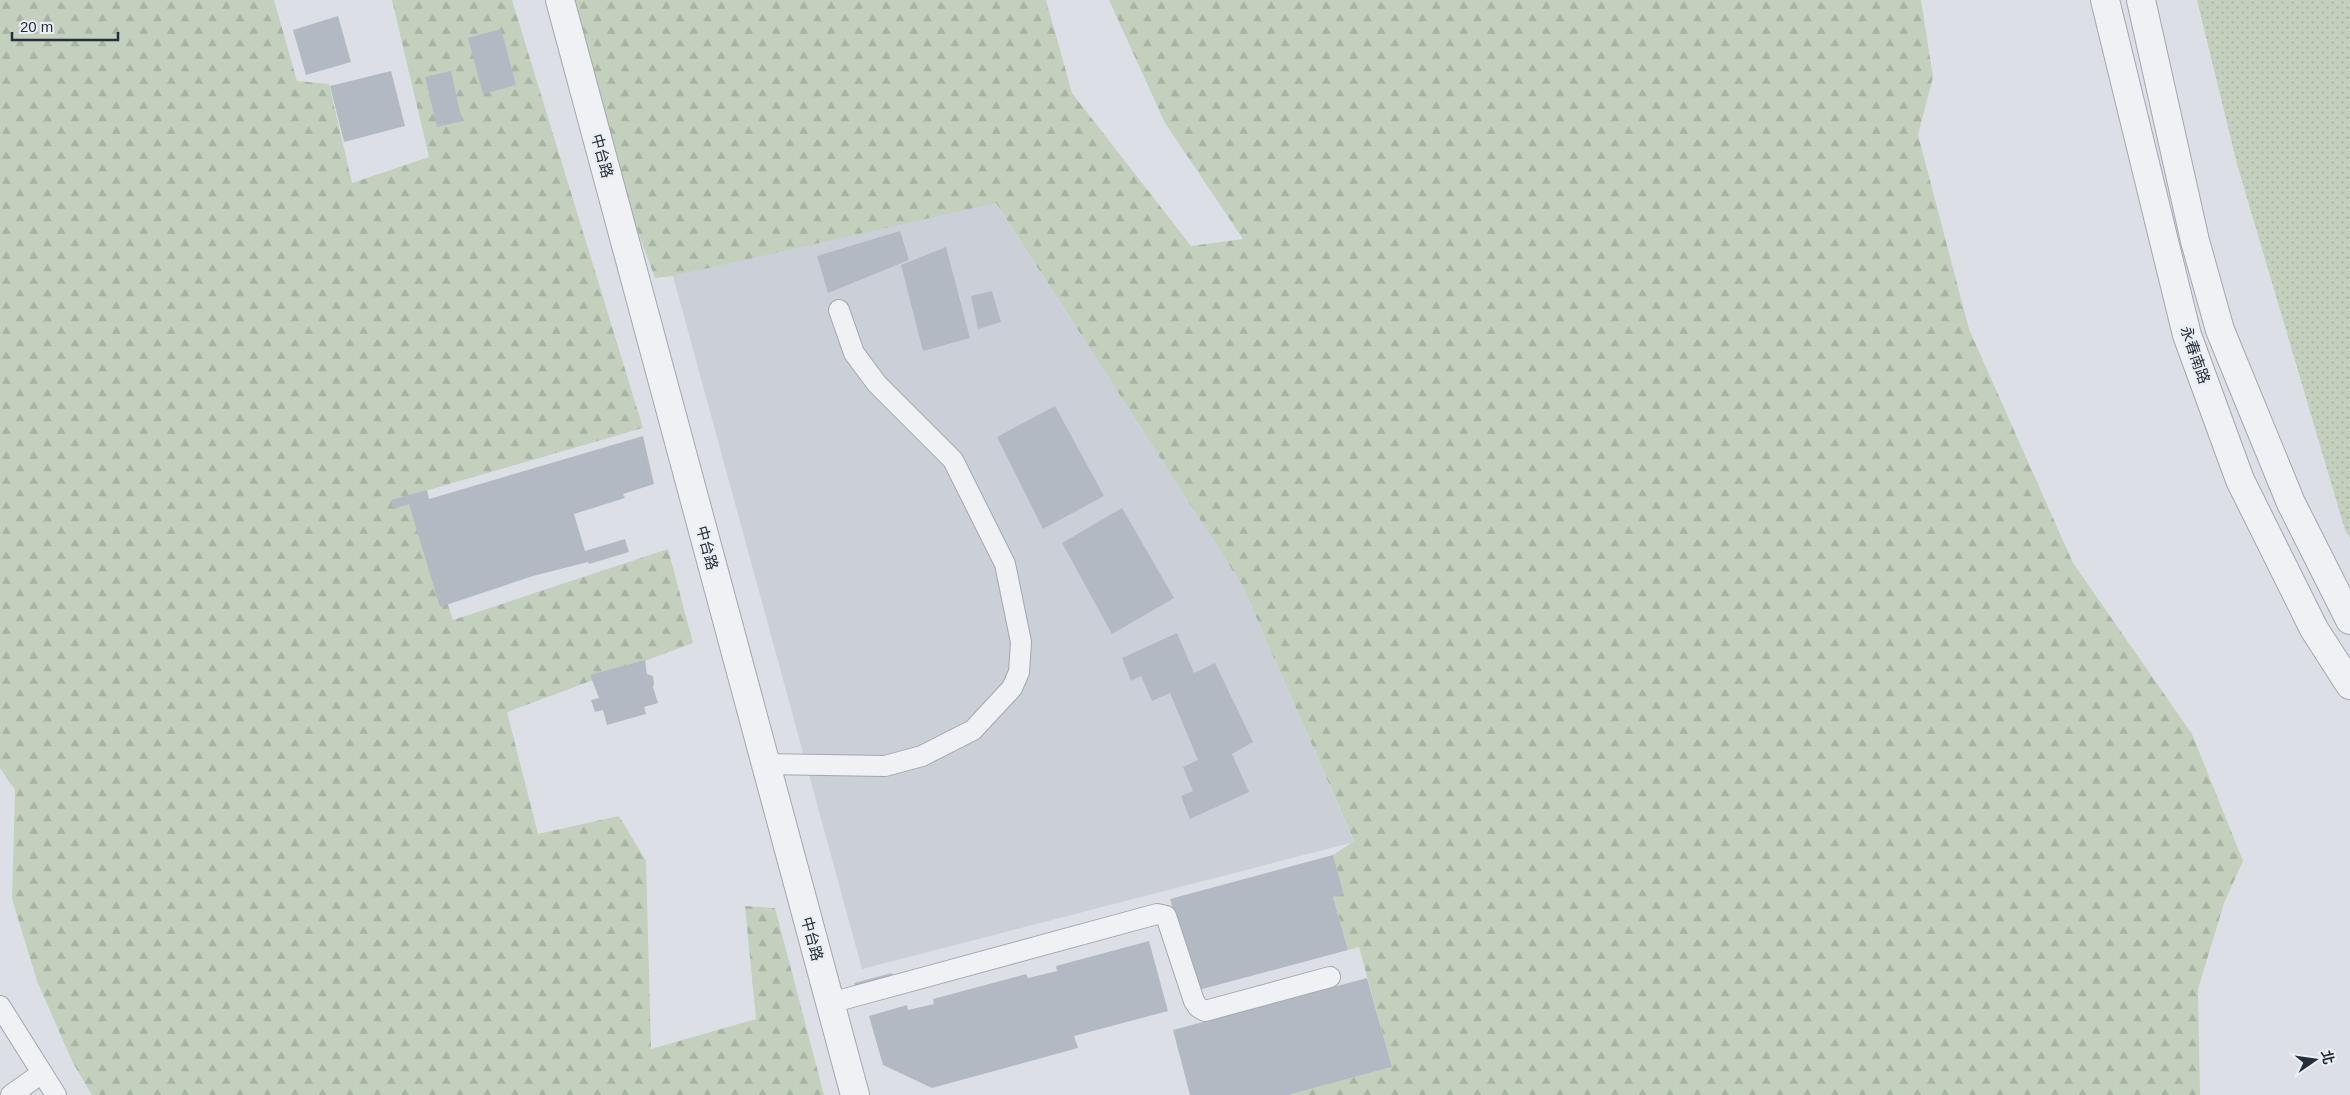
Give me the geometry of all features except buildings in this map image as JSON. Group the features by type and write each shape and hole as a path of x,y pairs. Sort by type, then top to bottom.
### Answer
{"street":[{"name":"中台路","path":"560,0 764,764 855,1095"},
{"name":"永春南路","path":"2105,0 2187,335 2240,480 2314,629 2350,685"},
{"path":"2141,0 2195,241 2220,330 2291,503 2347,615"}],"lane":[{"path":"764,764 885,766 922,756 974,730 1012,688 1019,672 1021,642 1005,564 953,460 877,384 854,353 839,310"},
{"path":"830,1003 1157,914 1166,916 1194,1001 1198,1008 1205,1011 1330,977"},
{"path":"0,1006 56,1095"},
{"path":"11,1095 42,1073"}],"shaded area":[{"path":"995,202 1242,585 1354,842 862,969 673,276"}],"green space":[{"path":"0,0 274,0 297,81 329,84 352,183 429,157 392,0 512,0 643,428 411,495 453,620 668,549 693,643 507,712 538,834 619,816 646,861 651,1049 756,1019 745,906 775,908 824,1095 92,1095 73,1063 37,981 12,899 15,790 0,768"},
{"path":"569,0 1046,0 1072,93 1191,246 1243,239 1165,123 1109,0 1921,0 1933,77 1918,135 1969,329 2073,563 2192,734 2243,861 2224,903 2198,989 2200,1095 1288,1095 1392,1067 1359,947 1348,950 1333,897 1344,893 1333,855 1354,841 1242,585 996,203 673,276 655,278 612,161"},
{"path":"2197,0 2350,0 2350,538 2345,530 2237,164"}]}
